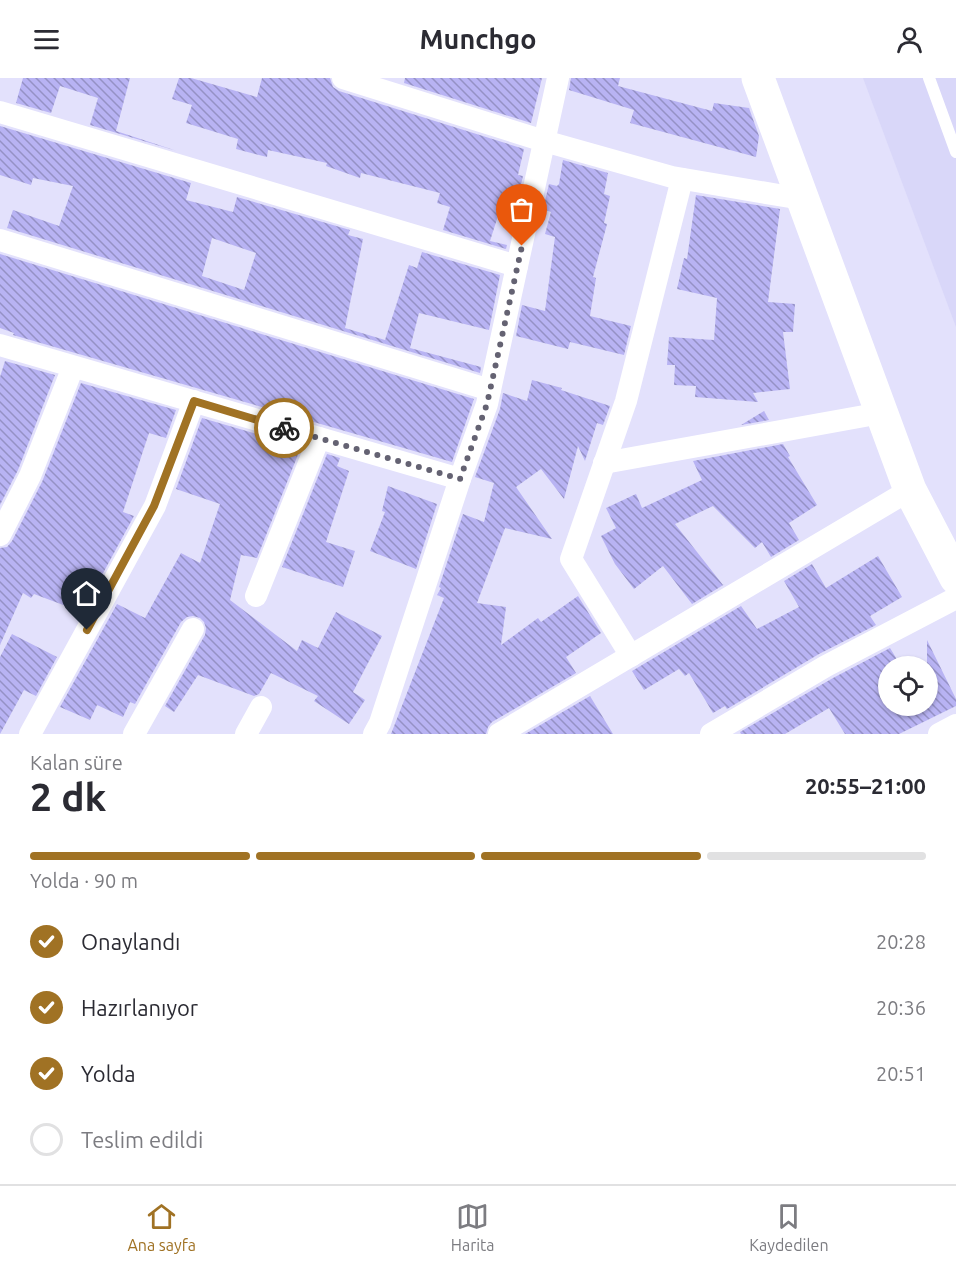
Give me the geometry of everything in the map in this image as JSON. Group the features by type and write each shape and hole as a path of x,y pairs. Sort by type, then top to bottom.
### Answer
{"main road":[{"path":"758,78 910,490 956,578"}],"street":[{"path":"343,78 544,141 682,179 802,199"},
{"path":"375,734 487,404 558,78"},
{"path":"0,112 517,266"},
{"path":"630,656 571,560 626,401 682,179"},
{"path":"0,240 490,390"},
{"path":"0,346 460,479"},
{"path":"0,535 30,476 73,367"},
{"path":"30,734 154,506 194,401"},
{"path":"604,463 881,413"},
{"path":"256,596 319,438"},
{"path":"499,734 910,490"},
{"path":"711,734 826,666 956,598"},
{"path":"134,734 193,629"},
{"path":"246,734 261,707"},
{"path":"939,734 956,725"}],"lane":[{"path":"929,78 956,152"}],"shaded area":[{"path":"863,78 956,78 956,327"}],"building":[{"path":"23,78 130,78 116,131 177,151 90,125 98,98 60,86 51,113 16,103"},
{"path":"179,78 191,78 257,97 262,78 330,78 333,87 339,91 524,149 518,175 523,176 517,201 504,197 490,241 507,245 506,249 443,230 450,207 437,203 440,193 361,173 360,178 326,166 327,163 268,150 267,157 236,149 238,139 186,123 192,105 172,99"},
{"path":"405,78 542,78 531,123 404,83"},
{"path":"571,78 620,78 618,86 712,111 714,103 749,108 759,136 756,157 630,123 634,110 569,90"},
{"path":"0,126 191,183 186,200 233,212 237,197 350,230 348,235 363,239 345,328 385,340 409,265 417,268 422,252 500,275 489,330 419,313 410,348 481,367 480,373 7,228 13,210 59,226 73,186 33,178 31,185 0,175","holes":["212,238 256,253 244,290 202,276"]},
{"path":"563,160 608,173 604,194 610,196 604,223 607,224 593,277 596,278 590,316 631,326 624,355 570,342 568,349 516,336 522,305 545,311 555,237 545,234 551,212 543,209 549,184 557,186 559,184"},
{"path":"696,195 780,209 768,302 795,304 793,332 783,332 790,389 753,393 758,402 695,397 696,386 674,385 675,365 667,365 669,337 714,340 717,298 677,289 684,258 687,259"},
{"path":"0,254 474,399 452,462 13,335 14,333 0,328"},
{"path":"5,361 55,375 18,470 0,505 0,377"},
{"path":"532,380 562,388 561,390 610,406 603,425 597,423 585,461 578,446 564,499 541,469 516,487 552,539 505,528 477,603 506,607 501,645 538,618 541,622 578,596 601,633 566,657 576,673 492,722 486,734 391,734 444,598 437,595 463,514 484,522 494,483 475,477 500,409 503,393 527,401"},
{"path":"81,383 176,410 166,438 149,433 123,512 134,516 82,612 34,594 31,598 23,593 0,645 0,548 7,547 12,541 42,482"},
{"path":"764,411 769,420 741,425"},
{"path":"202,418 301,447 257,558 241,555 230,600 297,651 302,640 318,648 336,612 382,636 353,692 365,700 349,724 314,701 318,696 271,673 259,694 254,696 198,675 174,712 165,706 205,635 204,622 193,616 181,622 135,704 130,702 123,717 97,705 90,720 60,707 117,604 145,618 181,553 200,563 220,504 176,489"},
{"path":"783,444 790,456 788,457 817,505 789,523 799,540 771,557 762,542 755,548 713,506 675,524 723,585 725,584 692,604 663,566 634,589 615,564 601,536 616,528 606,508 636,494 642,508 702,480 693,461"},
{"path":"327,454 340,458 337,466 349,471 326,542 355,551 343,587 282,567"},
{"path":"388,486 437,504 416,569 370,551 385,512 382,511"},
{"path":"878,556 902,597 870,616 876,625 819,654 727,709 725,706 713,713 689,673 685,676 679,669 644,690 632,671 741,606 757,629 799,607 784,581 812,564 826,588"},
{"path":"12,634 57,657 36,696 24,690 0,734 0,657"},
{"path":"927,640 935,656 927,656"},
{"path":"890,648 895,656 878,656 878,716 936,716 899,734 845,734 829,708 785,734 741,734 740,732 833,678"},
{"path":"938,662 956,699 956,706 938,715"},
{"path":"590,696 613,734 525,734"}],"way so far":[{"path":"284,428 460,479 487,404 522,246"}],"route":[{"path":"87,630 154,506 194,401 284,428"}]}
